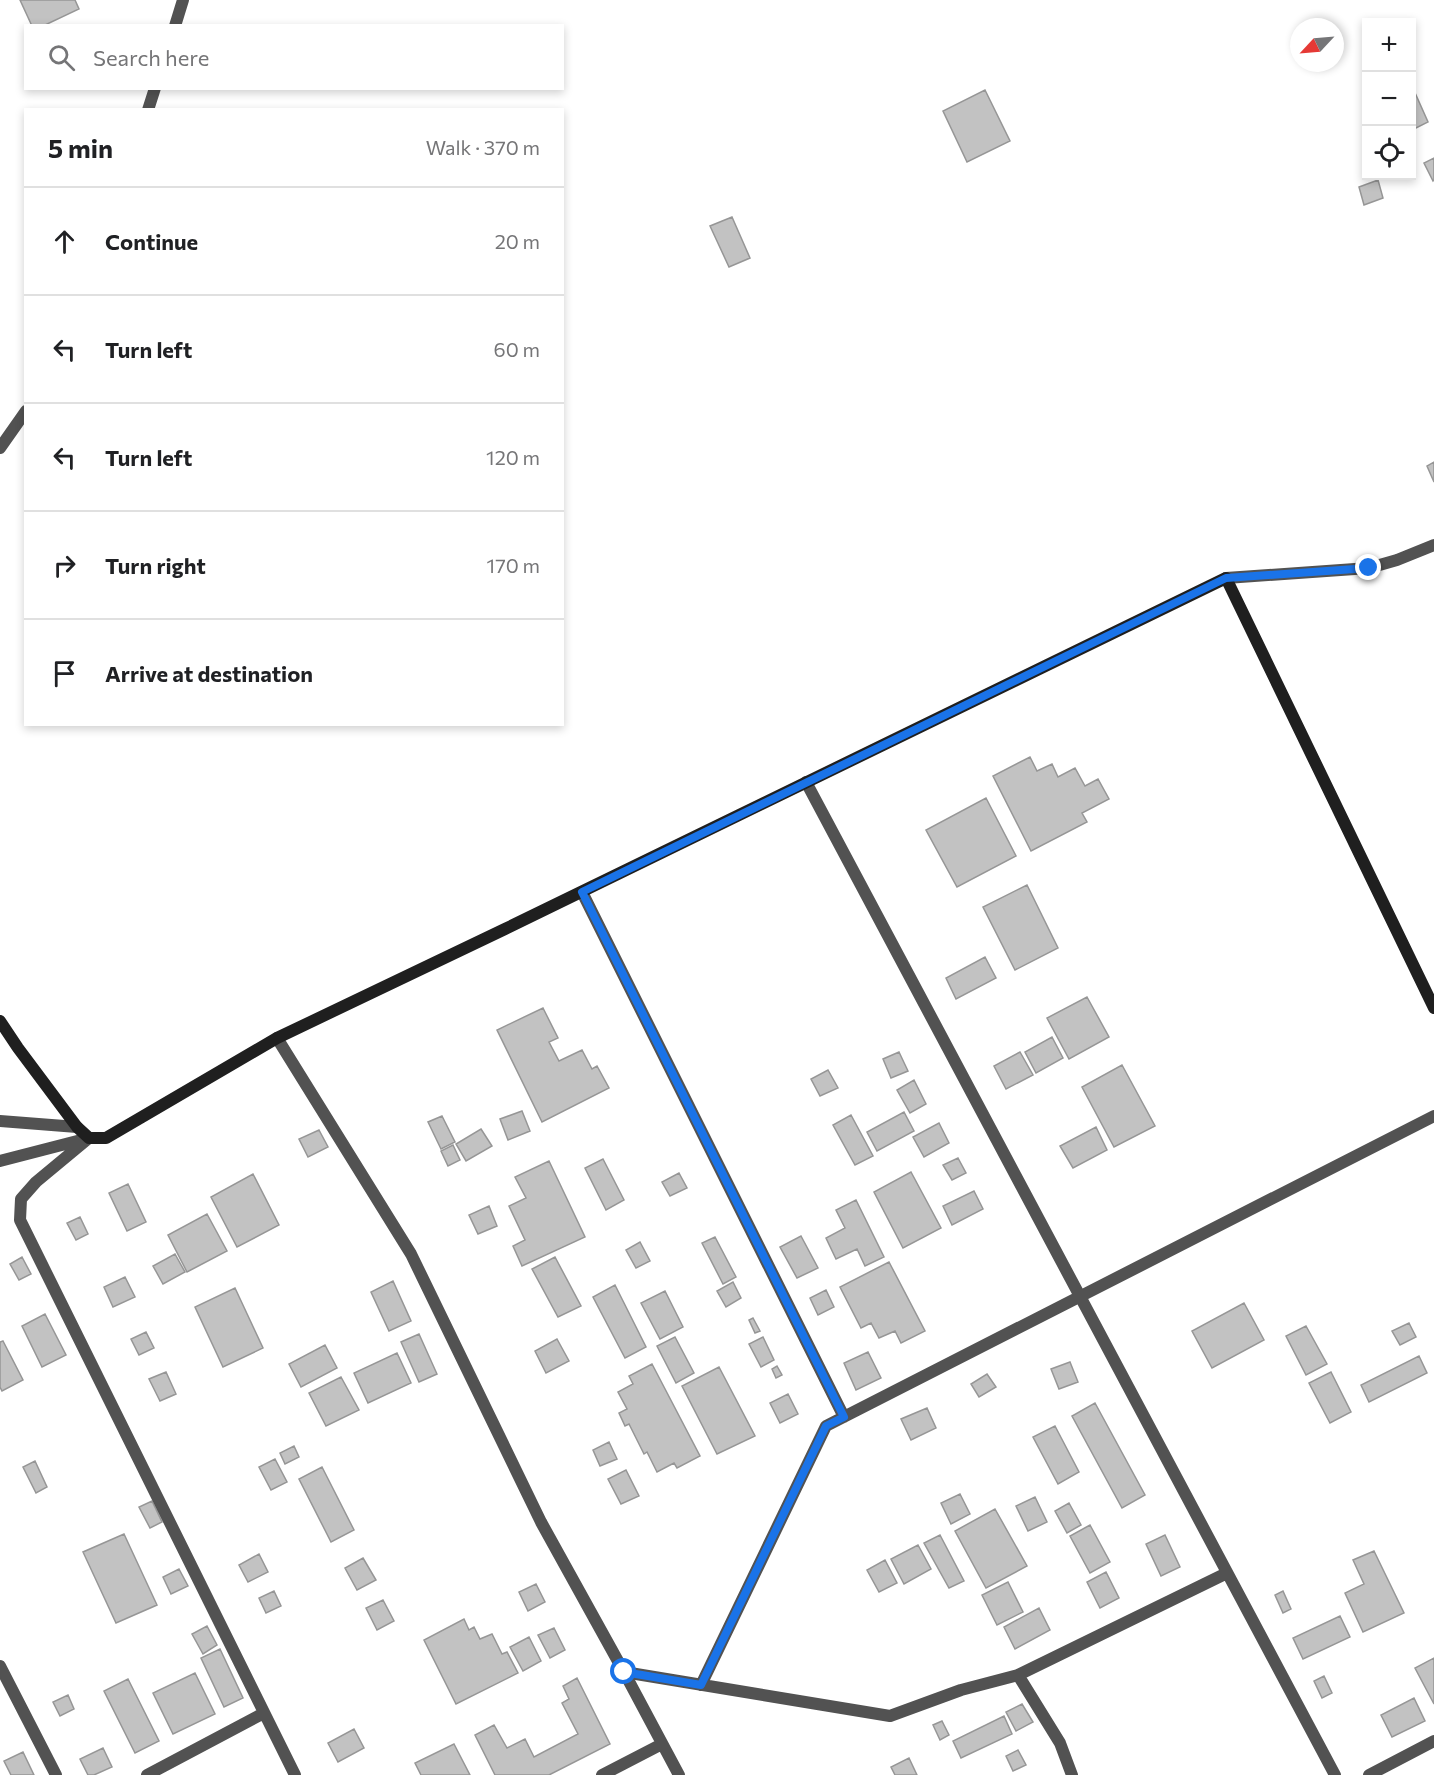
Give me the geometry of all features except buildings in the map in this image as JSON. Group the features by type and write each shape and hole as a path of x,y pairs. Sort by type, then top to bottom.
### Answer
{"street":[{"path":"176,24 183,0"},
{"path":"149,108 154,90"},
{"path":"0,448 24,414"},
{"path":"0,1161 89,1138 106,1138 277,1038 1226,578 1369,568 1434,545"},
{"path":"1226,578 1434,1008"},
{"path":"806,782 1335,1775"},
{"path":"582,892 844,1417"},
{"path":"0,1021 77,1127 89,1138"},
{"path":"277,1038 411,1254 542,1522 679,1775"},
{"path":"701,1685 826,1426 1434,1116"},
{"path":"0,1121 77,1127"},
{"path":"89,1138 36,1182 21,1199 20,1220 295,1775"},
{"path":"624,1672 890,1716 961,1690 1018,1675 1227,1573"},
{"path":"0,1666 56,1775"},
{"path":"1018,1675 1060,1743 1072,1775"},
{"path":"147,1775 264,1713"},
{"path":"1369,1775 1434,1741"},
{"path":"602,1775 662,1744"}],"route":[{"path":"624,1672 701,1685 826,1426 844,1417 582,892 1226,578 1369,568"}]}
